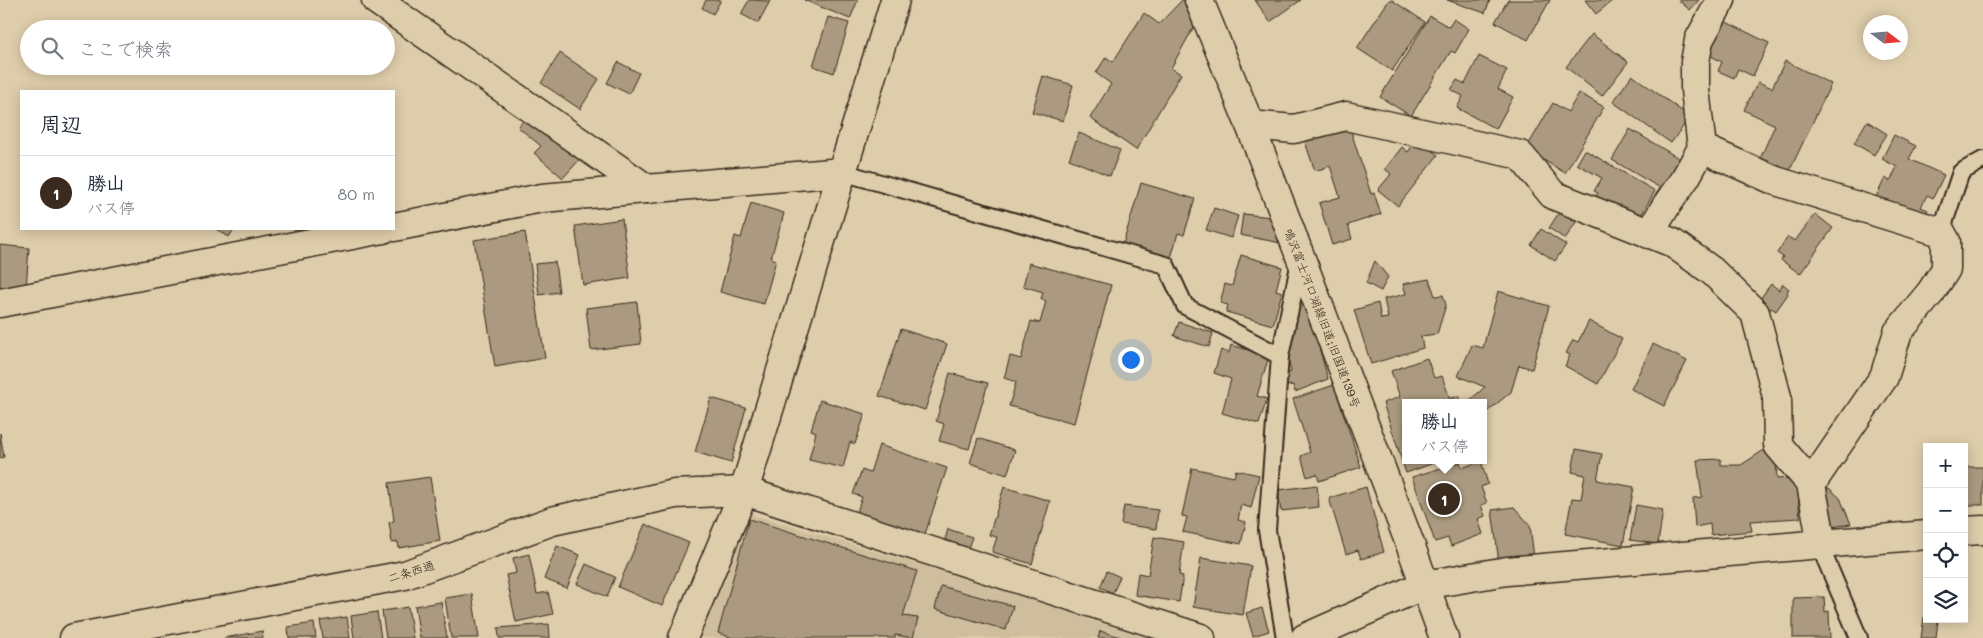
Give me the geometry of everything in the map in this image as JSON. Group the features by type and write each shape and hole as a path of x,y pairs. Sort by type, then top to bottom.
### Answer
{"street":[{"path":"376,0 647,189"},
{"path":"683,638 744,491 895,0"},
{"name":"鳴沢富士河口湖線旧道;旧国道139号","path":"1199,0 1250,125 1403,525 1444,638"},
{"path":"1649,234 1686,177 1702,148 1695,90 1695,62 1699,40 1721,0"},
{"path":"1250,125 1294,128 1346,116 1520,155 1553,194 1670,242 1712,271 1755,313 1777,397 1778,445 1811,484 1820,544"},
{"path":"1702,148 1776,180 1941,232 1946,241 1946,269 1931,292 1898,332 1884,377 1811,484"},
{"path":"395,227 542,198 842,172"},
{"path":"0,304 379,230"},
{"path":"744,491 1201,638"},
{"name":"二条西通","path":"74,638 405,575 552,521 675,494 744,491"},
{"path":"1968,531 1983,530"},
{"path":"1306,638 1424,586 1507,571 1923,535"}],"lane":[{"path":"1941,232 1961,172 1983,160"},
{"path":"842,172 1166,265 1185,306 1280,356"},
{"path":"1285,638 1268,530 1280,356 1298,271 1304,267"},
{"path":"1820,544 1859,638"}],"shaded area":[{"path":"747,513 1165,638 696,638"}],"building":[{"path":"706,0 721,0 713,14 702,8"},
{"path":"749,0 770,1 758,23 741,14"},
{"path":"804,0 858,0 850,19"},
{"path":"1182,0 1191,0 1201,14 1171,68 1181,74 1136,150 1090,118 1111,84 1096,73 1106,57 1113,62 1144,13 1159,24"},
{"path":"1255,0 1301,0 1270,22"},
{"path":"1389,0 1392,0 1425,22 1392,71 1357,48"},
{"path":"1447,0 1490,0 1485,13"},
{"path":"1508,0 1550,0 1528,40 1495,22"},
{"path":"1585,0 1613,0 1596,14"},
{"path":"1678,0 1699,0 1690,10"},
{"path":"1430,16 1449,27 1454,19 1469,29 1455,53 1451,51 1411,116 1380,97"},
{"path":"828,17 849,23 834,73 813,66"},
{"path":"1722,20 1769,43 1753,76 1738,69 1734,78 1718,71 1722,62 1706,53"},
{"path":"1592,34 1628,62 1602,96 1566,67"},
{"path":"560,53 599,79 580,109 541,83"},
{"path":"1479,56 1507,70 1498,89 1513,97 1496,129 1457,108 1463,96 1451,90 1457,80 1465,84"},
{"path":"1785,61 1831,84 1788,174 1759,161 1775,125 1744,110 1758,82 1772,88"},
{"path":"618,62 639,73 629,94 607,83"},
{"path":"1632,75 1690,117 1671,143 1613,102"},
{"path":"1043,76 1073,85 1063,121 1032,112"},
{"path":"1579,93 1604,107 1565,173 1526,149 1553,103 1568,112"},
{"path":"530,113 581,158 563,178 534,153 541,146 518,127"},
{"path":"1867,121 1887,134 1874,155 1854,143"},
{"path":"1348,122 1371,194 1374,193 1381,214 1348,225 1352,239 1332,245 1319,203 1340,197 1330,166 1315,171 1303,136"},
{"path":"1630,129 1680,159 1662,189 1612,160"},
{"path":"1079,133 1120,150 1110,176 1069,159"},
{"path":"1894,135 1916,146 1909,159 1944,175 1933,198 1927,195 1921,207 1928,210 1923,221 1875,199 1885,178 1890,181 1897,167 1882,159"},
{"path":"1417,139 1438,155 1398,206 1378,190 1391,174 1385,169 1402,147 1408,152"},
{"path":"1585,150 1655,191 1636,224 1594,200 1598,193 1594,191 1602,178 1577,164"},
{"path":"1141,183 1195,199 1184,235 1178,233 1171,258 1123,244"},
{"path":"751,203 784,213 771,258 776,260 764,304 720,292 735,236 741,238"},
{"path":"1214,208 1238,216 1231,238 1206,230"},
{"path":"1560,211 1576,222 1565,239 1549,228"},
{"path":"1243,214 1282,218 1286,244 1240,235"},
{"path":"1815,214 1833,228 1800,274 1781,260 1783,257 1777,253 1788,237 1795,241"},
{"path":"622,219 630,278 583,285 575,226"},
{"path":"1541,229 1566,245 1555,261 1531,245"},
{"path":"218,230 233,230 229,237"},
{"path":"525,232 545,358 495,367 474,240"},
{"path":"0,245 29,248 26,289 0,287"},
{"path":"1241,255 1282,267 1276,290 1282,292 1273,325 1226,312 1228,305 1220,303 1225,284 1232,286"},
{"path":"1375,261 1388,277 1381,291 1366,283"},
{"path":"555,262 559,292 539,295 535,264"},
{"path":"1029,263 1111,285 1074,423 1009,406 1016,382 1004,378 1010,356 1021,359 1031,321 1040,323 1046,301 1041,299 1043,292 1023,286"},
{"path":"1429,279 1435,296 1443,295 1446,305 1437,334 1421,336 1423,348 1371,364 1354,310 1378,303 1381,319 1388,318 1384,299 1406,294 1403,284"},
{"path":"1771,284 1779,290 1783,284 1789,289 1788,294 1776,311 1771,308 1766,316 1759,300"},
{"path":"1302,285 1328,379 1295,392 1293,385 1287,386 1284,374 1291,372 1286,350"},
{"path":"1498,291 1549,306 1532,369 1519,365 1511,392 1487,412 1487,399 1471,399 1485,387 1458,376 1472,345 1483,348"},
{"path":"637,302 641,344 591,350 586,308"},
{"path":"1589,321 1622,339 1598,384 1565,366 1570,355 1566,353 1573,340 1578,342"},
{"path":"1179,322 1213,333 1209,347 1174,336"},
{"path":"901,329 947,344 925,410 879,396"},
{"path":"1653,344 1687,361 1664,406 1631,389"},
{"path":"1231,345 1269,356 1257,396 1267,399 1259,424 1222,413 1231,379 1214,373 1221,350 1229,353"},
{"path":"1427,358 1434,378 1442,376 1450,399 1402,399 1402,461 1383,403 1400,397 1391,371"},
{"path":"950,373 988,383 969,449 939,441 944,424 936,421"},
{"path":"1334,385 1361,467 1319,481 1317,474 1307,477 1301,456 1310,452 1293,399"},
{"path":"711,398 746,408 731,463 695,452"},
{"path":"820,400 865,414 855,444 850,442 843,468 809,460 816,432 811,430"},
{"path":"0,433 4,457 0,458"},
{"path":"978,438 1015,450 1007,475 970,463"},
{"path":"879,445 947,468 923,540 855,518 862,497 853,494 862,470 870,473"},
{"path":"1576,449 1602,454 1597,480 1634,487 1623,545 1565,534 1572,498 1581,499 1585,475 1572,472"},
{"path":"1764,450 1776,462 1777,479 1789,478 1798,490 1800,518 1750,521 1752,531 1711,535 1710,524 1695,527 1693,498 1702,497 1697,460 1721,459 1721,465 1741,465"},
{"path":"1403,464 1431,464 1406,473"},
{"path":"1454,464 1461,464 1462,468 1473,464 1482,464 1488,484 1481,487 1487,503 1481,505 1485,516 1478,519 1483,534 1451,546 1448,538 1435,542 1412,477"},
{"path":"1968,467 1983,467 1983,505 1968,505"},
{"path":"1192,468 1234,477 1236,470 1259,475 1251,508 1241,505 1238,520 1246,522 1241,544 1183,532 1187,517 1182,516"},
{"path":"430,477 440,541 399,548 398,542 392,543 389,522 394,521 389,483"},
{"path":"1317,485 1319,507 1281,511 1278,490"},
{"path":"1004,487 1050,501 1032,564 992,552 997,537 989,535"},
{"path":"1366,487 1384,552 1361,559 1358,550 1346,554 1329,498"},
{"path":"1829,488 1840,498 1851,524 1826,528 1821,489"},
{"path":"1636,505 1663,510 1658,544 1630,540"},
{"path":"1124,506 1158,510 1156,529 1121,524"},
{"path":"1514,507 1530,525 1534,558 1499,563 1492,510"},
{"path":"749,519 917,571 903,616 918,618 913,638 895,635 895,638 733,638 718,633"},
{"path":"645,524 689,543 662,606 618,587"},
{"path":"948,529 972,537 966,554 943,547"},
{"path":"1154,537 1184,542 1179,575 1183,576 1179,602 1135,595 1138,573 1148,575"},
{"path":"557,546 580,555 567,588 544,579"},
{"path":"529,554 537,594 548,592 553,614 516,622 506,575 516,573 513,558"},
{"path":"1201,558 1251,566 1243,615 1193,607"},
{"path":"586,564 615,577 607,597 577,584"},
{"path":"1107,571 1120,577 1113,593 1100,587"},
{"path":"941,586 1013,606 1006,630 935,609"},
{"path":"472,594 479,638 451,638 445,598"},
{"path":"1824,597 1825,612 1829,611 1830,638 1793,638 1793,598"},
{"path":"441,602 447,638 420,638 415,606"},
{"path":"408,607 413,638 386,638 382,611"},
{"path":"1262,608 1269,631 1253,636 1246,613"},
{"path":"377,612 381,638 354,638 351,616"},
{"path":"347,617 350,638 323,638 320,621"},
{"path":"314,623 316,638 289,638 288,627"},
{"path":"1923,623 1938,623 1936,638 1921,638"},
{"path":"549,624 550,638 499,638 498,628"},
{"path":"262,631 263,638 224,638"},
{"path":"1100,631 1124,638 1098,638"}],"place":[{"name":"勝山","path":"1444,499"}]}
